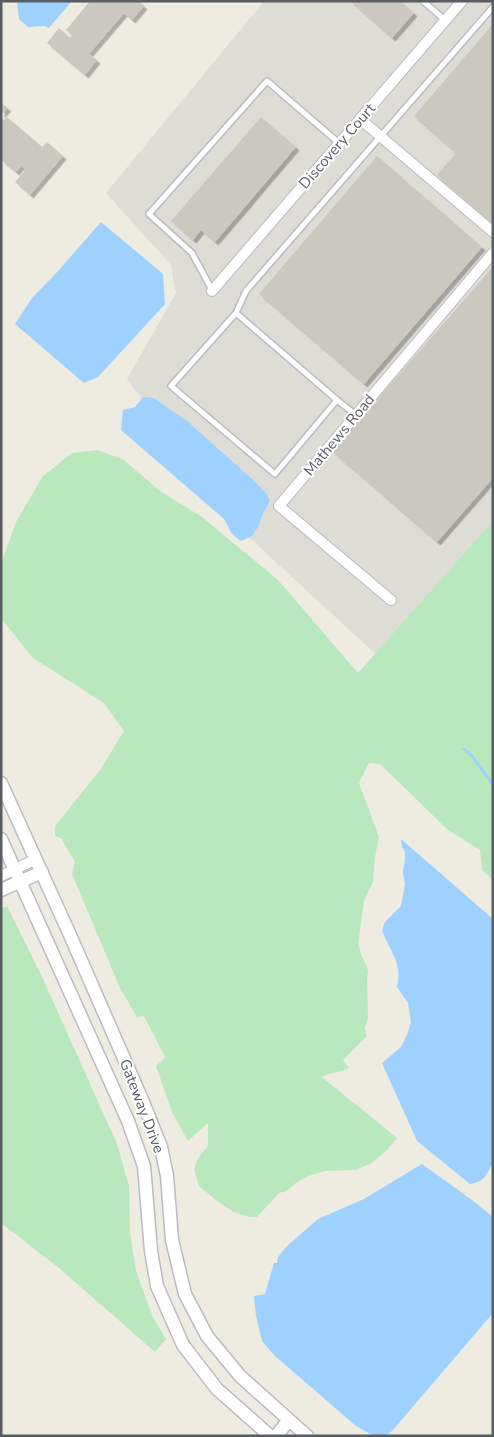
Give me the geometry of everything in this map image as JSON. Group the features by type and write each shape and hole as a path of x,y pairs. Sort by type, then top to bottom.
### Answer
{"street":[{"name":"Discovery Court","path":"212,291 462,1"},
{"path":"360,119 493,232"},
{"name":"Mathews Road","path":"391,600 280,506 493,253"},
{"name":"Gateway Drive","path":"1,782 143,1102 161,1147 167,1176 172,1240 185,1294 207,1336 240,1376 307,1436"},
{"name":"Gateway Drive","path":"1,839 128,1121 144,1166 151,1251 157,1286 183,1345 217,1388 270,1436"},
{"path":"1,876 36,860"},
{"path":"1,890 42,872"},
{"path":"147,1207 169,1206"},
{"path":"276,1436 289,1420"}],"lane":[{"path":"423,1 445,21"},
{"path":"338,400 275,474 171,386 236,313 246,291 493,7"},
{"path":"212,291 192,253 149,214 267,81 339,143"},
{"path":"236,313 356,416"}],"shaded area":[{"path":"264,1 493,1 493,528 382,660 241,530 127,379 176,293 171,265 106,193"}],"green space":[{"path":"98,450 124,460 160,491 202,517 278,580 358,673 493,521 493,880 482,870 480,850 448,830 380,764 369,763 359,783 379,837 373,882 364,900 358,946 368,972 368,1017 365,1028 367,1036 343,1060 349,1068 322,1077 397,1138 387,1150 370,1164 355,1170 325,1171 308,1176 297,1182 286,1191 279,1193 257,1217 249,1217 234,1212 199,1186 194,1169 198,1158 208,1146 208,1123 188,1141 172,1112 156,1066 165,1057 144,1016 137,1017 120,988 72,874 75,862 61,838 55,836 55,826 100,770 124,731 104,703 33,658 1,618 1,564 16,522 43,476 72,453"},
{"path":"7,906 43,979 117,1144 129,1186 130,1233 136,1271 152,1315 166,1339 155,1352 59,1268 1,1223 1,909"}],"water":[{"path":"17,1 72,1 49,28 45,26 28,27 19,19"},
{"path":"101,222 163,274 165,304 98,377 84,383 15,324 32,298"},
{"path":"143,397 154,398 187,421 266,493 270,501 252,536 241,541 232,534 224,519 121,430 123,410 135,407"},
{"path":"401,839 493,919 493,1163 483,1179 476,1183 470,1184 417,1141 382,1063 401,1047 411,1022 408,1003 397,987 397,964 382,930 385,922 401,906 405,885 403,872 405,852"},
{"path":"422,1164 493,1217 493,1313 392,1431 385,1436 374,1436 356,1426 275,1356 262,1341 256,1316 254,1296 265,1294 274,1263 277,1263 278,1257 286,1247 318,1219 364,1199"}],"building":[{"path":"90,1 139,1 144,6 132,20 124,13 89,54 97,60 85,75 47,43 59,28 70,38 72,35 66,30"},
{"path":"350,1 400,1 414,13 392,38"},
{"path":"493,24 493,223 437,175 456,153 414,116"},
{"path":"1,103 8,108 1,115"},
{"path":"1,117 4,120 7,117 41,146 40,149 47,142 63,156 30,195 15,182 26,169 21,166 16,172 1,160"},
{"path":"261,117 296,147 215,242 201,230 193,240 171,221"},
{"path":"377,156 482,247 364,384 259,294"},
{"path":"493,267 493,478 437,542 332,451"}],"waterway":[{"path":"464,749 473,757 493,785"}]}
